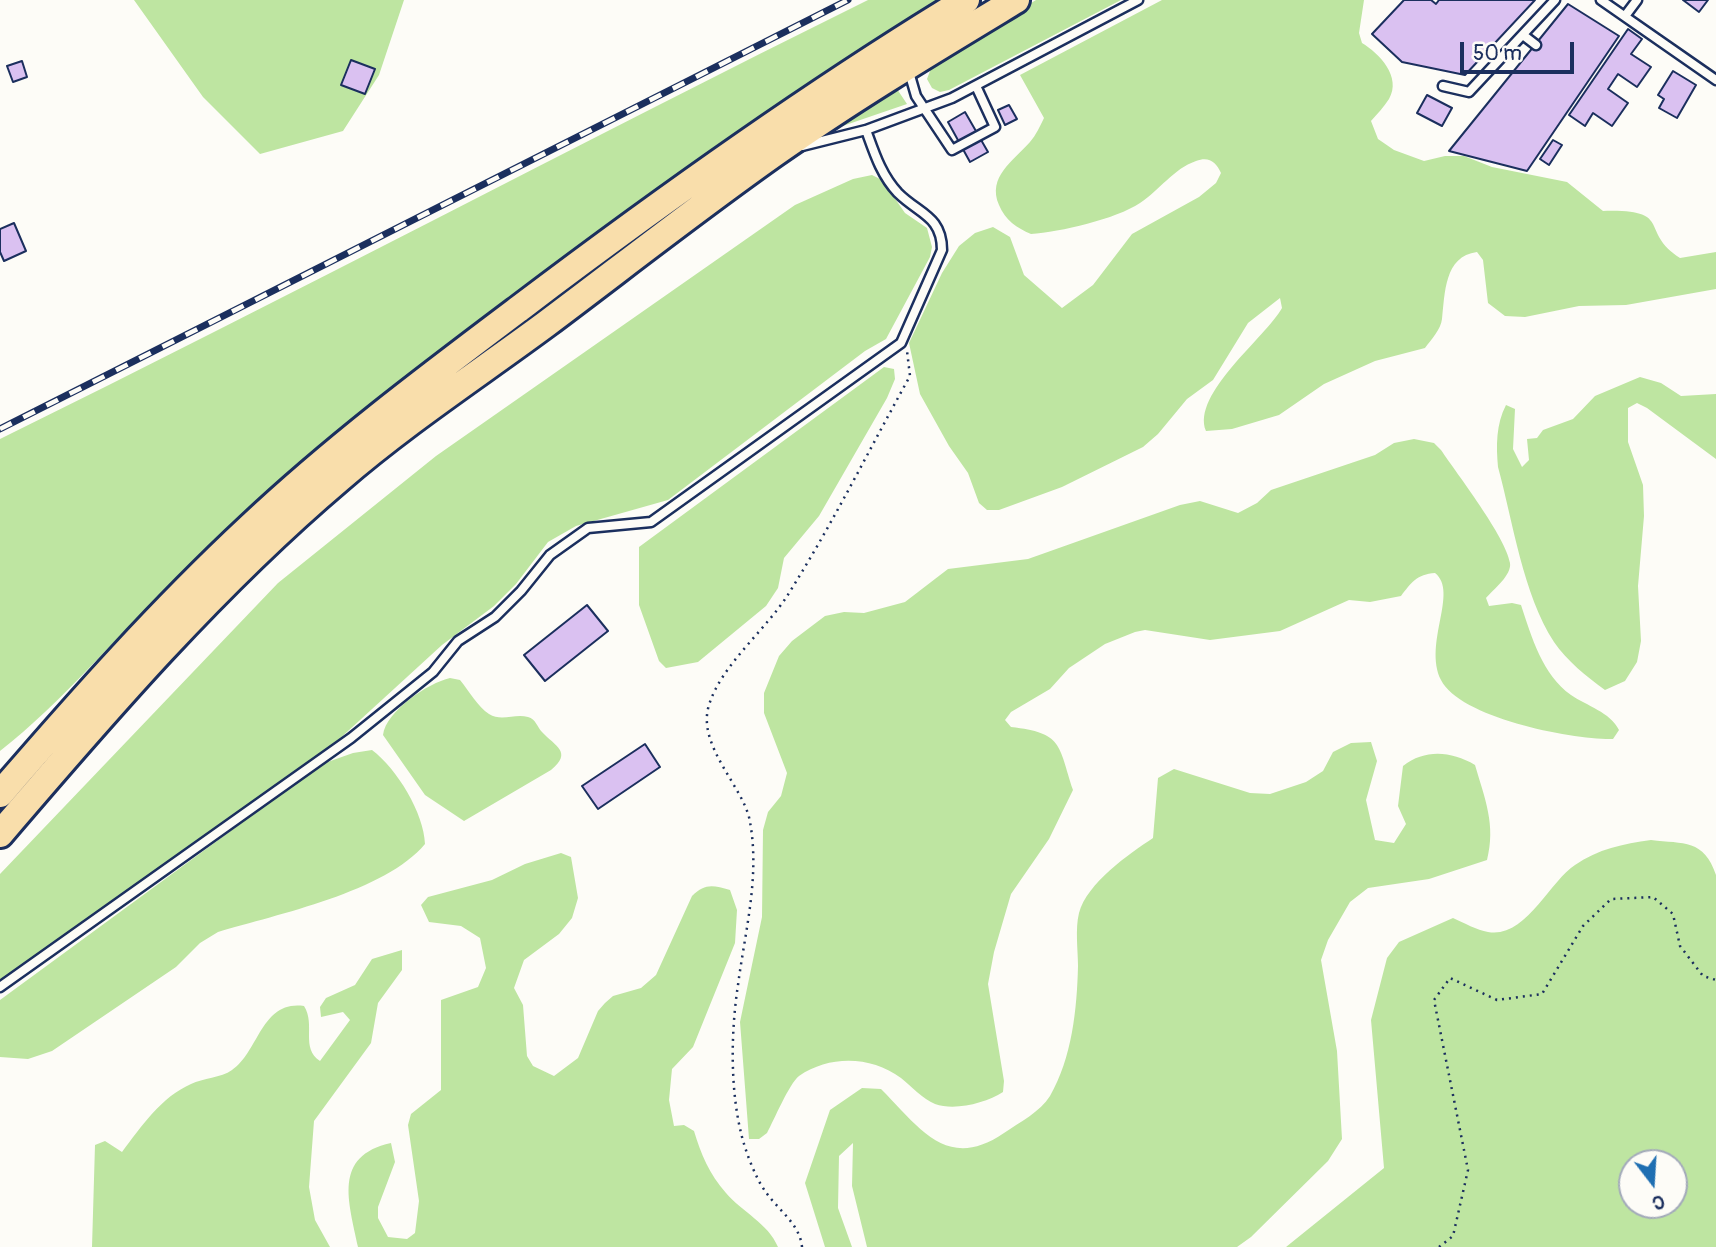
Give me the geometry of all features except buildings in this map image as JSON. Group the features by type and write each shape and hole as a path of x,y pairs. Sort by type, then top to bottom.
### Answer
{"main road":[{"path":"0,834 86,733 191,619 338,479 416,416 537,331 768,143 903,38 966,0"},
{"path":"0,794 120,657 249,527 399,398 626,227 1016,0"}],"lane":[{"path":"768,143 866,130 924,109 976,86 1138,0"},
{"path":"1443,86 1469,92 1555,0"},
{"path":"1601,0 1716,80"},
{"path":"1625,16 1637,0"},
{"path":"1522,35 1536,45"},
{"path":"903,38 910,83 952,150 995,128 976,86"},
{"path":"0,987 351,738 433,672 458,640 495,617 521,591 550,555 588,528 651,522 901,342 942,250 942,235 934,222 899,193 882,172 866,130"}],"path":[{"path":"802,1247 801,1235 763,1189 741,1134 734,1083 737,988 751,905 753,857 750,819 719,762 708,724 708,705 722,679 788,595 910,376 909,355 901,342"},
{"path":"1439,1247 1453,1236 1468,1170 1434,1000 1450,978 1497,1000 1542,993 1583,926 1611,899 1653,897 1673,914 1680,946 1703,976 1716,980"}],"green space":[{"path":"134,0 404,0 379,75 343,131 260,154 203,97"},
{"path":"868,0 947,0 550,269 397,385 228,529 152,602 46,711 0,751 0,439"},
{"path":"1036,0 1121,0 949,90 940,92 932,88 927,79 933,63"},
{"path":"1162,0 1364,0 1359,33 1362,43 1387,66 1393,82 1389,99 1371,121 1378,139 1394,150 1424,161 1445,156 1464,156 1492,167 1567,182 1603,211 1640,214 1648,218 1660,239 1680,258 1716,252 1716,289 1626,305 1579,306 1525,317 1505,316 1488,303 1483,260 1477,252 1466,255 1452,268 1441,323 1425,348 1375,361 1324,384 1279,415 1232,429 1206,431 1204,416 1209,400 1232,366 1274,320 1282,308 1280,298 1248,323 1213,380 1187,399 1158,434 1143,447 1062,487 999,510 987,510 979,503 968,473 949,446 920,394 909,343 942,273 959,246 975,233 993,227 1010,237 1024,275 1062,308 1093,285 1132,234 1199,197 1216,183 1221,173 1219,169 1212,161 1201,160 1180,169 1130,209 1087,224 1031,234 1012,223 999,205 996,195 999,178 1032,139 1044,118 1020,75"},
{"path":"895,86 907,104 831,130"},
{"path":"872,175 882,180 905,213 927,228 932,247 930,257 886,339 865,351 668,500 576,526 548,542 516,584 494,606 442,645 336,742 0,980 0,874 278,583 436,456 795,205 853,179"},
{"path":"884,367 894,369 895,379 887,398 819,516 784,558 778,588 766,606 698,662 666,668 659,661 639,605 639,547"},
{"path":"1640,377 1661,383 1681,396 1716,394 1716,459 1647,408 1637,403 1628,408 1628,442 1643,485 1644,516 1638,586 1641,641 1637,662 1625,681 1605,690 1577,668 1559,649 1534,602 1498,467 1498,435 1506,405 1515,409 1513,449 1522,467 1529,460 1527,439 1537,438 1543,430 1573,419 1595,396"},
{"path":"1414,439 1434,443 1441,450 1491,522 1507,552 1510,568 1486,598 1489,606 1512,603 1521,605 1539,655 1552,677 1571,695 1610,718 1619,730 1613,739 1572,736 1519,724 1493,716 1452,693 1441,680 1437,666 1436,650 1444,593 1435,573 1419,577 1401,596 1370,602 1349,600 1280,631 1210,640 1145,630 1105,644 1069,668 1050,689 1011,712 1005,720 1011,727 1050,737 1061,751 1073,790 1049,839 1011,894 994,952 988,984 1004,1081 1003,1092 970,1105 943,1106 931,1102 901,1078 877,1065 850,1061 824,1064 795,1080 767,1133 759,1139 749,1139 740,1022 762,917 763,830 768,812 781,796 787,773 764,713 764,693 779,656 792,641 825,616 844,612 864,613 905,602 948,569 1028,559 1180,505 1200,501 1238,513 1257,503 1271,490 1375,455 1394,443"},
{"path":"450,678 460,680 489,714 533,719 561,754 561,758 551,770 464,821 425,795 383,735 392,717 409,699"},
{"path":"1371,742 1377,761 1366,800 1375,840 1394,843 1406,824 1398,806 1403,766 1420,757 1447,755 1475,765 1490,824 1487,860 1429,879 1368,888 1350,902 1328,940 1321,960 1337,1051 1342,1139 1328,1161 1251,1237 1237,1247 867,1247 852,1186 853,1143 839,1156 838,1208 852,1247 825,1247 805,1183 830,1110 862,1088 881,1089 909,1118 936,1140 950,1146 966,1148 984,1144 1004,1133 1046,1102 1064,1066 1075,1016 1079,913 1083,902 1100,880 1153,838 1158,778 1174,769 1250,793 1270,794 1306,782 1323,771 1333,752 1351,743"},
{"path":"372,750 391,768 408,792 420,819 425,844 407,861 358,888 329,899 218,932 200,943 176,967 52,1051 28,1059 0,1057 0,1000 322,764 353,753"},
{"path":"1651,840 1683,843 1699,849 1711,863 1716,875 1716,1247 1286,1247 1384,1168 1371,1020 1387,958 1399,942 1453,918 1488,932 1501,932 1514,927 1575,865 1621,845"},
{"path":"561,853 571,857 578,898 572,918 559,934 524,960 514,988 523,1005 527,1056 533,1066 554,1076 578,1058 598,1011 605,1003 613,996 641,988 656,975 692,896 710,886 730,890 737,910 735,943 693,1047 672,1069 669,1100 674,1126 684,1125 694,1131 706,1163 720,1186 768,1231 778,1247 358,1247 349,1198 352,1170 360,1158 372,1149 391,1143 395,1162 378,1207 378,1218 388,1237 407,1239 415,1233 419,1201 408,1125 411,1114 441,1090 441,1000 478,987 486,968 480,938 461,926 429,922 421,905 428,897 492,880 525,864"},
{"path":"402,950 402,970 378,1003 371,1043 314,1121 309,1187 315,1220 330,1247 92,1247 95,1145 105,1141 122,1152 152,1114 170,1097 191,1084 232,1070 249,1052 269,1019 290,1006 304,1006 309,1021 311,1050 320,1061 350,1020 343,1012 321,1017 320,1007 326,998 355,985 372,959"}],"railway":[{"path":"0,429 848,0"}]}
